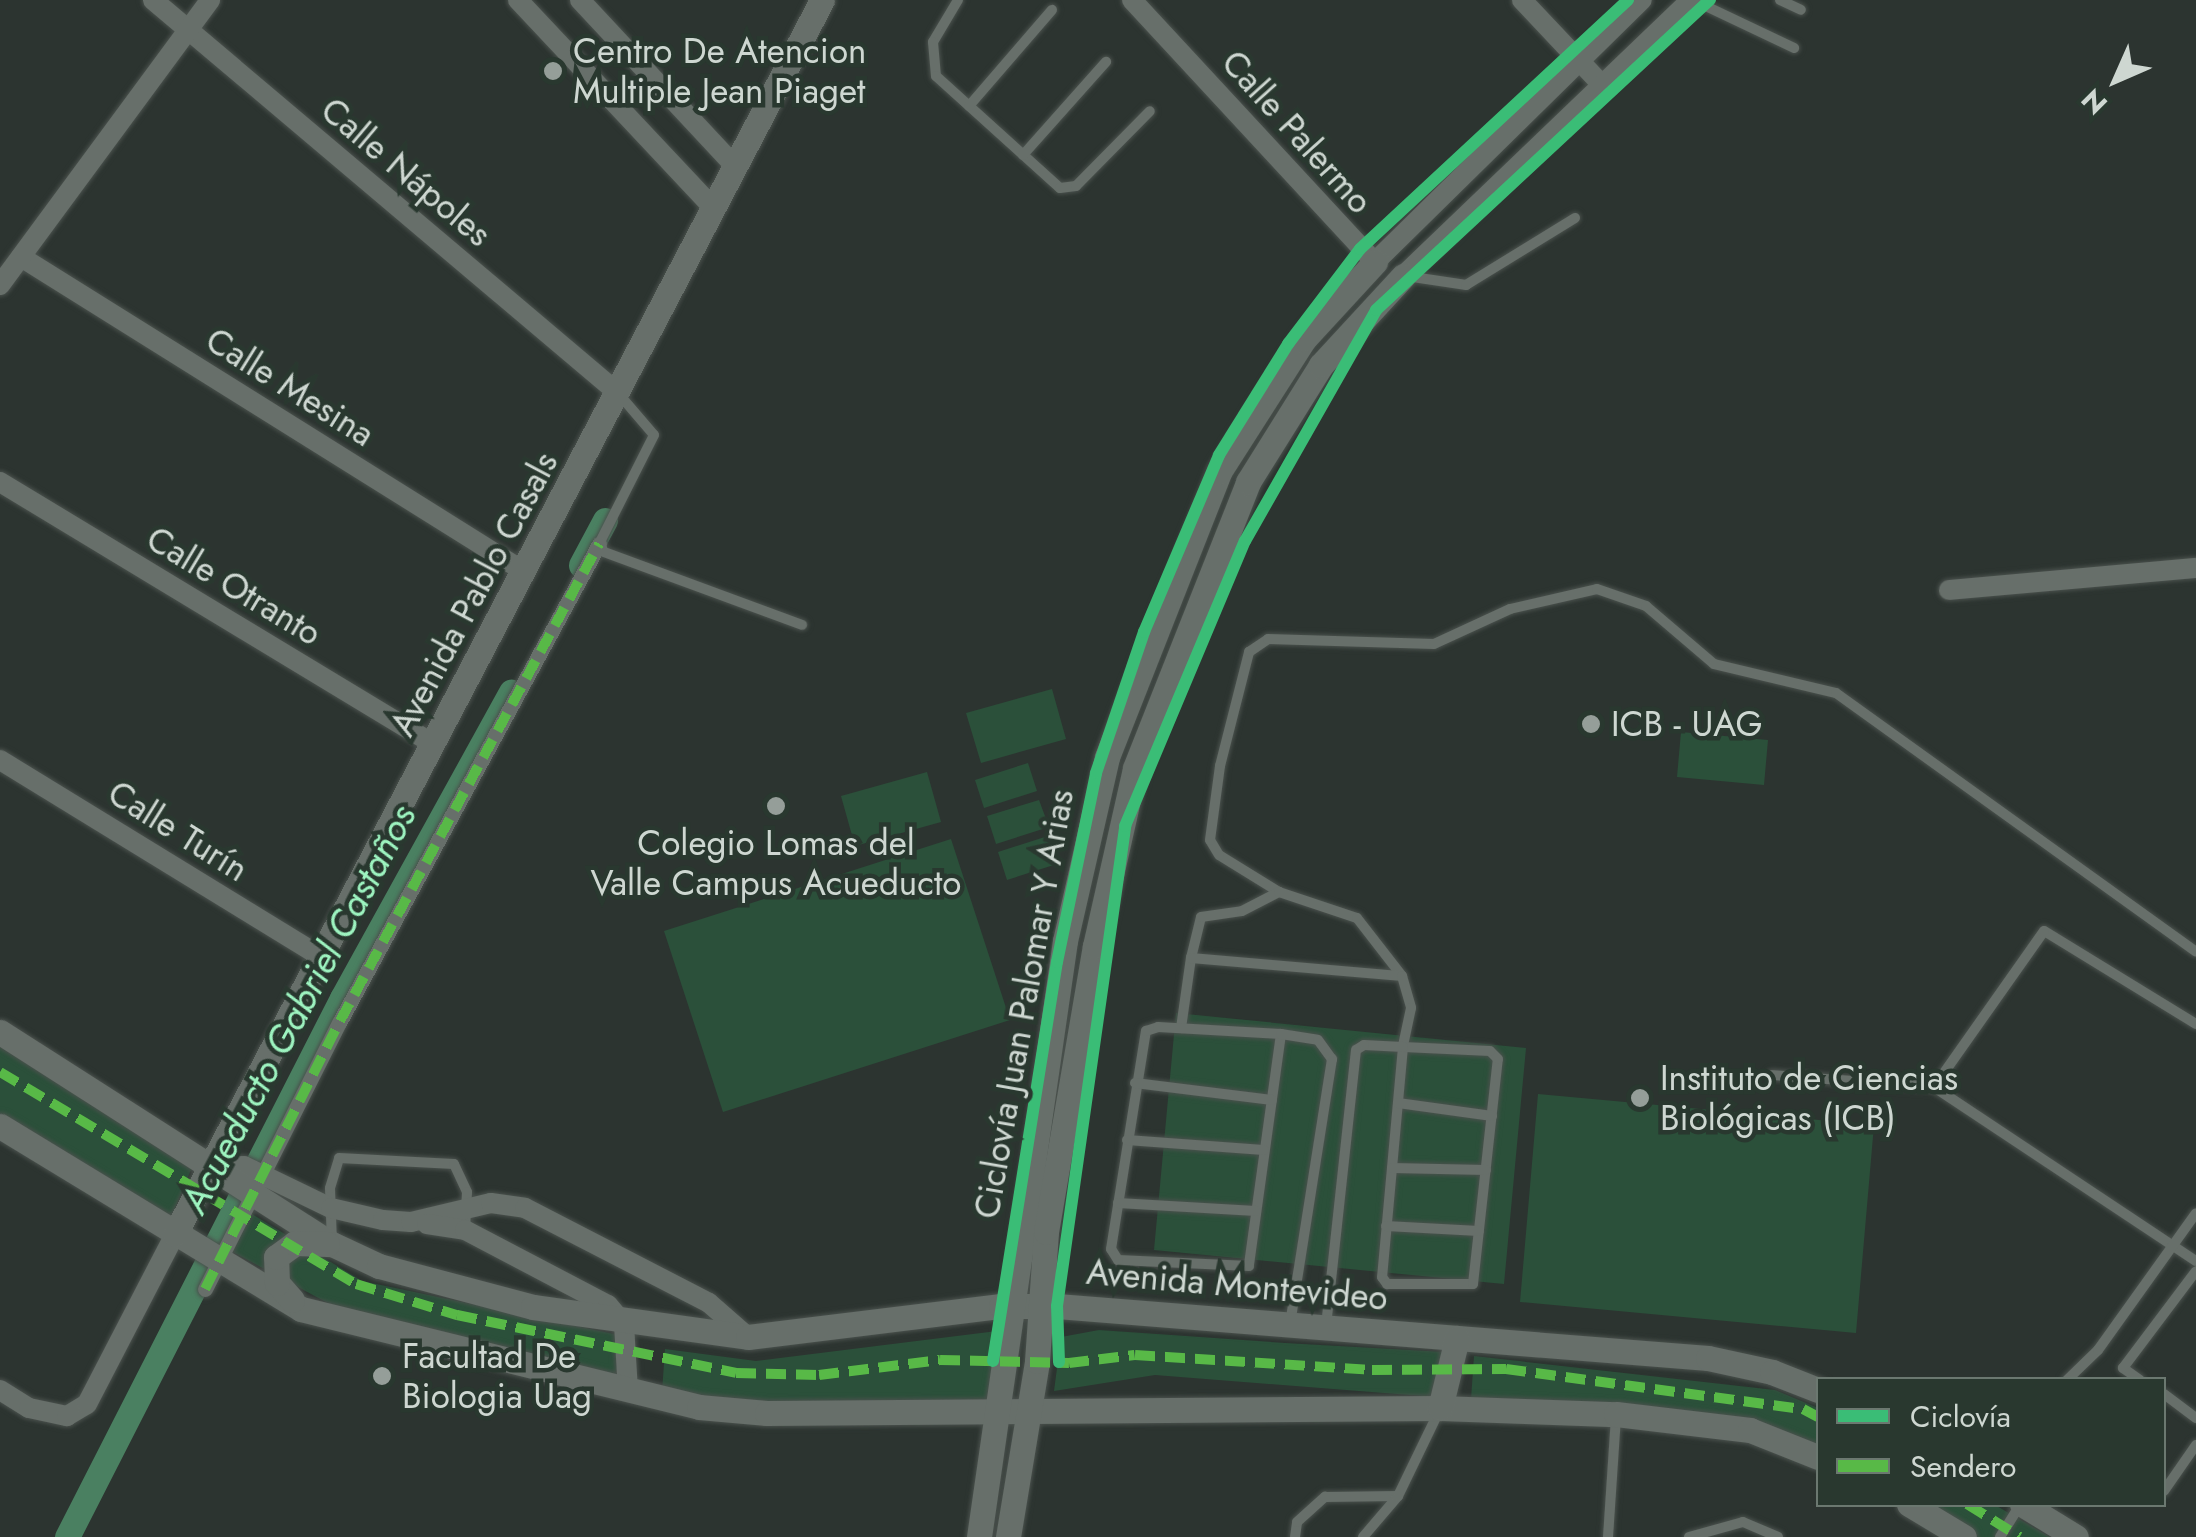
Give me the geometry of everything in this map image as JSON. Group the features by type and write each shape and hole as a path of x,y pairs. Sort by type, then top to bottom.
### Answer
{"street":[{"name":"Calle Nápoles","path":"153,0 618,393"},
{"path":"0,285 210,0"},
{"path":"518,0 714,209"},
{"path":"580,0 736,167"},
{"name":"Avenida Pablo Casals","path":"0,1390 30,1408 67,1416 87,1404 207,1165 435,745 822,0"},
{"name":"Avenida Pablo Casals","path":"808,28 832,0"},
{"name":"Calle Palermo","path":"1132,0 1375,262"},
{"path":"1522,0 1602,85"},
{"path":"980,1537 1065,940 1108,757 1219,472 1304,339 1375,262 1642,0"},
{"path":"1008,1537 1037,1362 1037,1306 1094,946 1135,768 1248,482 1320,366 1403,276 1692,0"},
{"name":"Calle Mesina","path":"21,257 525,572"},
{"name":"Calle Otranto","path":"0,482 435,745"},
{"path":"205,1288 599,544"},
{"path":"1950,590 2196,568"},
{"path":"1108,757 1135,768"},
{"name":"Calle Turín","path":"0,760 321,957"},
{"name":"Avenida Montevideo","path":"0,1032 207,1165 257,1185 332,1244 434,1282 624,1324 748,1337 1037,1306 1708,1358 1772,1372 1816,1389"},
{"path":"0,1126 300,1310 628,1391 733,1412 1440,1408 1616,1414 1750,1430 1816,1456"},
{"path":"257,1185 332,1208 466,1230 590,1290 624,1324 628,1391"},
{"path":"411,1222 470,1208 525,1208 709,1303 748,1337"},
{"path":"300,1310 277,1283 276,1257 296,1243 332,1244"},
{"path":"1440,1408 1457,1338"},
{"path":"1915,1507 1964,1537"},
{"path":"2026,1507 2076,1537"}],"lane":[{"path":"958,0 930,60 936,76 1023,155 1068,189 1150,111"},
{"path":"1692,0 1794,48"},
{"path":"1780,0 1801,10"},
{"path":"968,106 1052,10"},
{"path":"1023,155 1106,62"},
{"path":"1403,276 1466,284 1575,218"},
{"path":"618,393 654,435 599,544 612,558 802,625"},
{"path":"1326,1328 1352,1058 1364,1045 1403,1047 1490,1050 1498,1063 1479,1231 1468,1288 1383,1281 1403,1047 1410,1008 1402,976 1357,918 1280,892 1219,855 1210,840 1220,766 1249,652 1268,639 1434,644 1510,609 1597,589 1646,606 1714,664 1836,693 2196,952"},
{"path":"1181,1028 1201,917 1242,911 1280,892"},
{"path":"1934,1087 2044,932 2196,1024"},
{"path":"1191,958 1402,976"},
{"path":"1281,1034 1245,1270 1118,1260 1111,1250 1146,1031 1181,1028 1281,1034 1318,1040 1332,1060 1290,1325"},
{"path":"1332,1060 1352,1058"},
{"path":"1772,1076 1934,1087 2196,1261"},
{"path":"1135,1083 1272,1100"},
{"path":"1398,1103 1492,1116"},
{"path":"1127,1140 1264,1150"},
{"path":"332,1244 339,1158 446,1161 459,1169 470,1208 466,1230"},
{"path":"1392,1168 1486,1170"},
{"path":"1118,1203 1256,1211"},
{"path":"2070,1377 2098,1350 2196,1213"},
{"path":"1386,1226 1479,1231"},
{"path":"2116,1377 2196,1271"},
{"path":"2123,1368 2136,1377"},
{"path":"2166,1396 2196,1418"},
{"path":"1362,1537 1398,1496 1440,1408"},
{"path":"1608,1537 1616,1414"},
{"path":"2166,1489 2196,1446"},
{"path":"1294,1537 1296,1522 1325,1497 1398,1496"},
{"path":"2000,1537 2019,1507"},
{"path":"1689,1537 1742,1522 1778,1537"}],"green space":[{"path":"1052,689 1066,739 981,763 966,713"},
{"path":"1681,732 1768,740 1764,785 1677,777"},
{"path":"1028,763 1037,791 984,808 975,780"},
{"path":"927,772 941,822 855,846 841,796"},
{"path":"1039,800 1049,827 996,844 987,816"},
{"path":"1051,835 1060,863 1007,880 998,852"},
{"path":"951,839 1010,1020 723,1112 664,931"},
{"path":"1176,1013 1526,1048 1504,1284 1154,1250"},
{"path":"0,1042 193,1165 170,1220 0,1118"},
{"path":"1538,1094 1874,1125 1856,1333 1520,1302"},
{"path":"252,1214 362,1281 619,1335 622,1383 395,1332 324,1301 229,1250"},
{"path":"1005,1330 994,1399 781,1409 662,1392 665,1349 756,1361"},
{"path":"1099,1330 1445,1352 1435,1397 1155,1375 1054,1391 1061,1337"},
{"path":"1474,1356 1775,1390 1816,1407 1816,1448 1471,1399"},
{"path":"1926,1507 1998,1507 2050,1537 1978,1537"}],"waterway":[{"name":"Acueducto Gabriel Castaños","path":"581,565 605,520"},
{"name":"Acueducto Gabriel Castaños","path":"67,1537 342,998 511,692"}],"marked path":[{"path":"205,1289 340,1021 599,544"},
{"path":"0,1072 356,1284 457,1315 736,1373 819,1375 940,1360 1069,1363 1135,1355 1372,1370 1506,1369 1803,1409 1816,1416"},
{"path":"1972,1507 2020,1537"}],"cycle path":[{"name":"Ciclovía Juan Palomar Y Arias","path":"993,1361 1057,962 1096,773 1144,632 1219,455 1288,344 1360,249 1628,0"},
{"path":"1059,1362 1057,1306 1125,826 1245,541 1376,310 1710,0"}],"place":[{"name":"Centro De Atencion Multiple Jean Piaget","path":"553,71"},
{"name":"ICB - UAG","path":"1591,724"},
{"name":"Colegio Lomas del Valle Campus Acueducto","path":"776,806"},
{"name":"Instituto de Ciencias Biológicas (ICB)","path":"1640,1098"},
{"name":"Facultad De Biologia Uag","path":"382,1376"}]}
